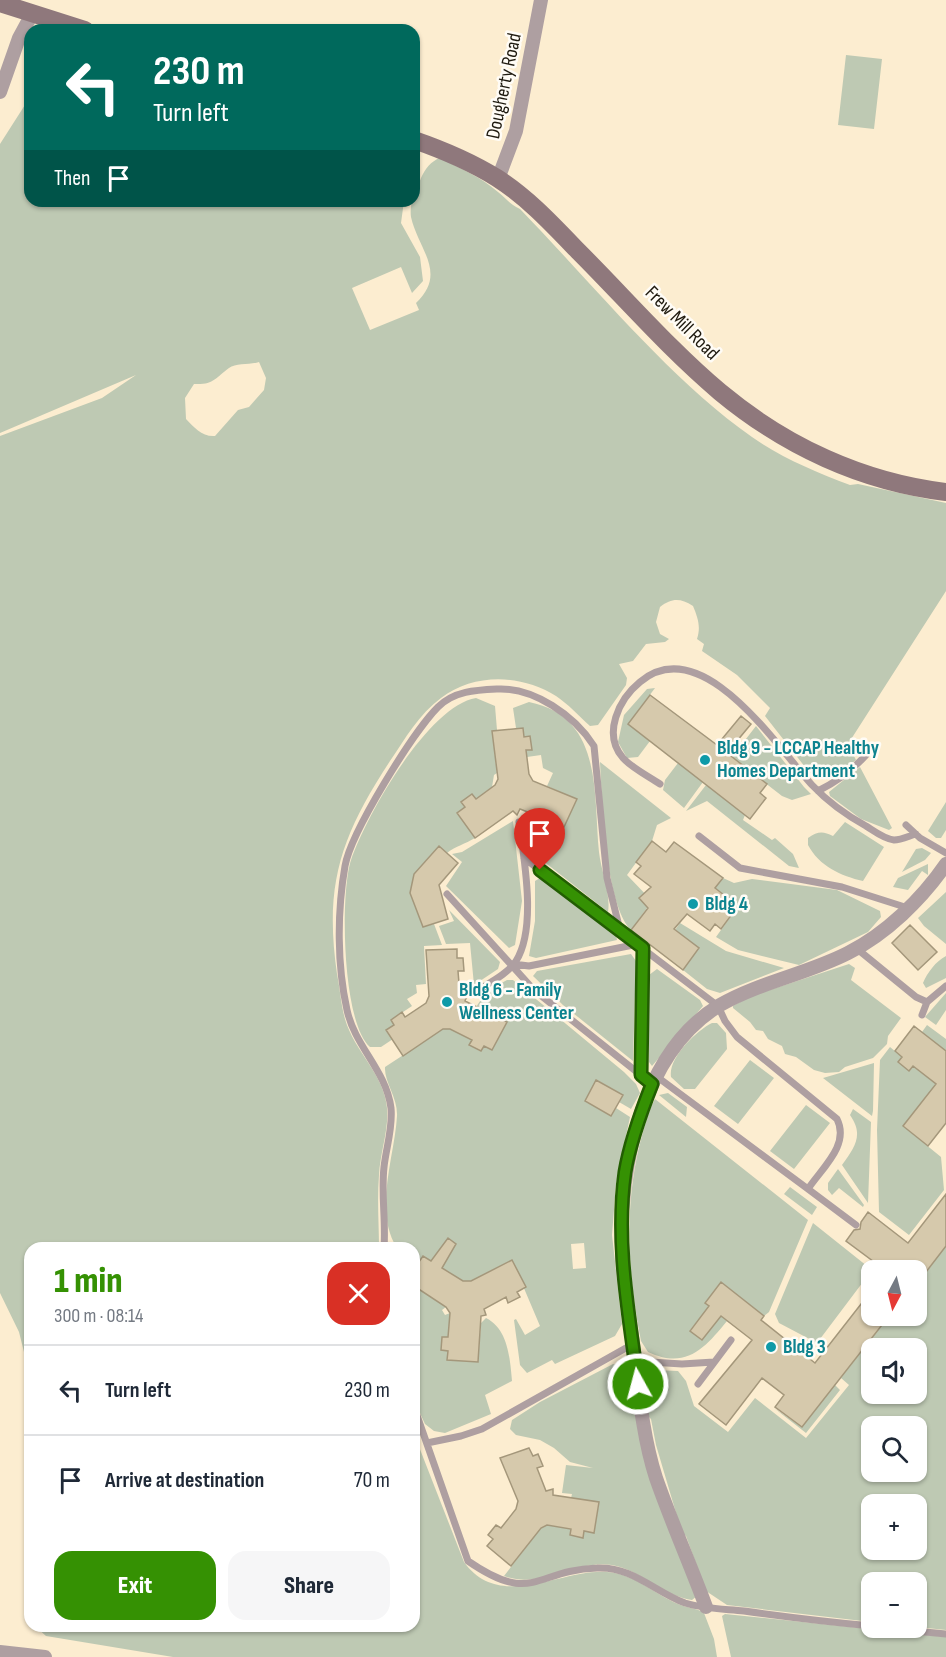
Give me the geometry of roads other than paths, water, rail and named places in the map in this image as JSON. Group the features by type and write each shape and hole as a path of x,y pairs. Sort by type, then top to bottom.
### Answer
{"street":[{"name":"Dougherty Road","path":"498,179 516,131 541,0"},
{"path":"0,3 65,24"},
{"path":"27,24 32,14"},
{"path":"0,92 24,29"},
{"name":"Frew Mill Road","path":"420,142 454,155 498,179 542,214 692,366 750,415 814,454 846,468 903,485 946,492"},
{"path":"706,1607 656,1476 641,1408 622,1252 621,1218 626,1171 649,1078 682,1038 718,1006 757,987 856,948 892,923 933,883 946,864"},
{"path":"0,1652 45,1657"}],"lane":[{"path":"660,784 622,757 614,738 613,727 619,708 639,682 662,670 681,669 717,685 743,704 835,807 885,838 896,840 916,834"},
{"path":"384,1242 384,1166 391,1111 387,1087 361,1043 347,1009 340,931 345,865 357,834 399,762 439,706 469,690 503,688 544,701 587,734 594,746 607,878 620,930"},
{"path":"818,790 836,782 859,764 871,749"},
{"path":"475,992 513,964 525,927 528,905 519,822"},
{"path":"906,825 946,853"},
{"path":"699,836 740,868 842,887 908,908"},
{"path":"524,858 718,1006 724,1021 737,1037 837,1119 843,1130 841,1143 808,1189"},
{"path":"447,894 513,964 534,990 649,1078 808,1189 856,1226"},
{"path":"513,964 529,966 640,946"},
{"path":"640,946 649,1078"},
{"path":"856,948 916,997 927,1002"},
{"path":"922,1015 927,1002 946,986"},
{"path":"698,1384 731,1340"},
{"path":"427,1443 461,1437 482,1429 633,1344"},
{"path":"635,1361 682,1364 714,1362"},
{"path":"420,1424 468,1561 488,1575 518,1585 532,1584 579,1570 598,1567 613,1569 639,1577 686,1603 861,1625"},
{"path":"927,1632 946,1634"}],"place":[{"name":"Bldg 9 - LCCAP Healthy Homes Department","path":"705,760"},
{"name":"Bldg 4","path":"693,904"},
{"name":"Bldg 6 - Family Wellness Center","path":"447,1002"},
{"name":"Bldg 3","path":"771,1347"}]}
